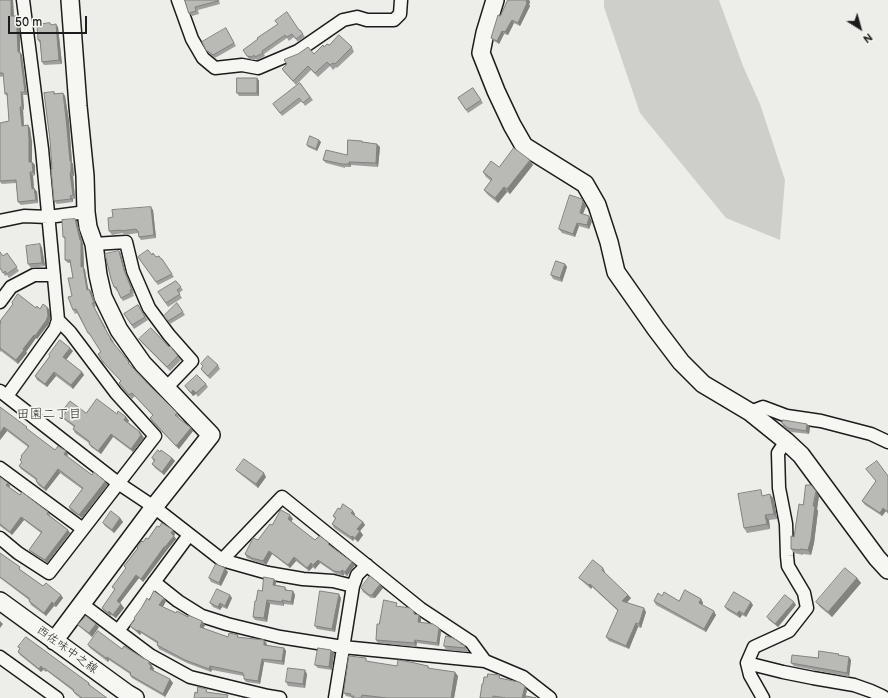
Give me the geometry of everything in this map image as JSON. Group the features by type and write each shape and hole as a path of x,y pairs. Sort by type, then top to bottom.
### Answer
{"street":[{"path":"24,0 26,30 42,149 58,320 55,329 4,393 118,483 154,507 222,560 268,573 303,579 333,581 353,586"},
{"path":"54,641 154,507 211,435 143,364 119,330 103,297 98,275 94,244 88,227 86,212 85,176 70,0"},
{"path":"178,0 192,39 203,58 215,68 242,65 258,68 298,51 343,20 357,17 367,20 394,20 400,14 401,0"},
{"path":"495,0 485,33 481,53 496,91 524,146 585,184 597,205 609,242 616,272 681,362 703,384 750,412 801,455 877,558 888,570"},
{"path":"0,221 24,216 48,217 86,212"},
{"path":"94,244 126,242 133,271 149,308 169,335 192,361 166,388"},
{"path":"0,302 11,288 34,275 54,275"},
{"path":"0,538 49,573 155,436 116,393 70,332 58,320"},
{"path":"750,412 763,407 787,416 821,421 871,434 888,442"},
{"path":"763,698 750,675 747,663 754,647 789,631 807,608 804,593 788,566 786,524 779,488 778,453 786,441"},
{"path":"0,468 83,529"},
{"path":"222,560 282,497 421,609 471,642 485,661"},
{"path":"118,631 189,535"},
{"path":"336,698 353,586 357,575 367,565"},
{"path":"154,582 178,601 202,616 227,624 280,636 343,647 485,661 523,677 550,698"},
{"name":"西佐味中之線","path":"0,600 129,697"},
{"path":"82,604 150,655 190,678 280,698"},
{"path":"1,661 57,698"},
{"path":"747,663 813,678 854,684 885,698"}],"shaded area":[{"path":"604,0 719,0 743,66 760,104 785,180 780,240 726,218 640,113 604,7"}],"building":[{"path":"0,0 11,0 11,16 16,16 18,52 20,52 25,92 21,92 22,107 20,107 22,126 28,125 29,162 32,162 33,172 30,172 32,189 34,188 36,200 18,202 16,180 0,181 0,123 9,121 7,93 5,94 3,73 0,73"},
{"path":"185,0 218,1 195,7 196,11 189,13"},
{"path":"508,0 527,0 527,3 518,23 512,20 505,32 502,31 497,41 491,38 498,15 500,16"},
{"path":"287,12 303,34 296,39 292,34 287,37 285,35 262,51 263,53 255,57 254,55 252,57 247,56 243,50 258,39 257,38 278,24 275,21"},
{"path":"50,23 51,25 56,24 59,60 42,62 37,25"},
{"path":"226,28 234,43 213,55 206,50 202,42"},
{"path":"339,35 352,47 335,64 333,63 330,65 327,62 315,73 308,66 293,81 282,69 287,64 284,60 285,59 298,54 308,47 314,54 323,45 324,47 327,44 329,45"},
{"path":"237,78 257,78 257,93 237,93"},
{"path":"300,83 310,97 303,103 299,98 280,113 273,104"},
{"path":"473,88 481,100 466,110 458,98"},
{"path":"54,92 54,94 63,93 71,161 70,173 73,195 70,196 71,199 54,201 50,140 44,93"},
{"path":"310,136 319,140 316,149 307,145"},
{"path":"348,140 377,144 376,163 349,162 349,164 342,164 323,160 326,150 347,155"},
{"path":"514,148 530,160 507,189 504,187 495,198 484,190 492,179 483,172 491,161 499,167"},
{"path":"570,195 582,199 583,202 580,213 589,216 587,225 577,223 573,234 559,229"},
{"path":"151,207 154,235 139,237 136,229 109,231 108,218 113,217 112,210"},
{"path":"75,219 81,240 81,267 83,266 87,290 89,289 94,303 92,303 110,339 129,362 128,363 177,413 175,415 191,428 176,446 150,418 153,415 132,393 129,395 119,383 121,381 103,362 98,354 101,352 88,333 76,309 73,310 68,297 72,296 68,278 73,278 70,260 65,260 65,237 63,237 62,220"},
{"path":"40,244 42,263 28,264 26,246"},
{"path":"148,250 152,255 153,253 156,257 159,256 162,259 172,274 156,282 138,257"},
{"path":"119,251 124,270 132,290 130,290 131,293 121,298 111,279 105,254"},
{"path":"0,252 3,256 7,253 17,267 7,274 5,271 3,273 0,268"},
{"path":"556,261 565,264 560,278 551,275"},
{"path":"176,281 181,287 177,290 180,294 166,303 158,292"},
{"path":"18,294 36,308 37,306 40,309 43,304 47,307 48,316 45,323 23,349 24,350 16,360 0,348 0,321 13,304 12,303"},
{"path":"177,303 183,312 168,321 164,316"},
{"path":"138,305 145,317 132,325 124,314"},
{"path":"151,328 178,356 167,367 139,339"},
{"path":"60,340 70,348 63,357 82,372 71,385 54,372 45,384 35,376"},
{"path":"208,356 218,365 208,376 201,369 203,366 201,364"},
{"path":"197,375 206,384 196,393 193,390 191,393 185,386"},
{"path":"97,399 117,414 118,411 126,417 124,420 140,432 139,433 141,435 131,449 111,434 98,451 89,444 90,442 73,429 75,426 62,417 66,412 63,410 70,401 86,413"},
{"path":"0,407 55,450 58,446 66,451 64,454 92,475 94,472 105,481 79,515 69,507 83,488 58,469 44,488 36,481 37,479 19,466 22,462 20,460 22,457 21,456 29,446 4,427 0,433"},
{"path":"783,420 807,424 806,431 788,428 782,423"},
{"path":"158,450 160,452 161,450 172,458 162,472 152,464 155,460 152,458"},
{"path":"244,459 264,473 256,484 236,470"},
{"path":"877,461 888,476 888,512 883,508 880,513 862,501 876,481 866,469"},
{"path":"0,477 8,483 6,485 20,495 22,492 68,530 45,560 29,550 42,532 21,517 10,532 0,524"},
{"path":"806,485 811,485 816,491 813,506 815,506 811,539 808,550 791,549 791,536 794,537 799,504 803,505"},
{"path":"761,490 762,496 770,494 774,514 765,515 767,524 744,528 738,494"},
{"path":"343,504 353,511 351,513 363,522 357,529 360,531 355,538 352,536 351,537 332,524 336,518 333,516 338,508 340,509"},
{"path":"281,510 290,515 288,519 315,540 320,536 352,562 345,572 342,570 341,572 334,571 318,560 313,565 311,563 307,568 294,557 288,565 269,551 263,561 245,554 253,538 258,540 270,524 272,525"},
{"path":"111,511 120,518 112,530 103,523"},
{"path":"162,523 173,530 171,533 174,536 164,547 141,579 136,575 117,601 121,604 113,615 109,611 108,613 102,608 115,589 112,587 126,568 124,566 142,541 143,542 146,538 148,539 157,526 159,527"},
{"path":"0,553 43,586 46,583 61,595 54,604 52,602 44,613 29,601 30,599 0,577"},
{"path":"593,560 603,568 602,570 628,595 622,601 644,608 639,624 636,623 626,646 606,637 618,610 590,584 589,585 579,578"},
{"path":"216,564 225,568 219,583 209,578"},
{"path":"845,568 857,578 828,612 816,602"},
{"path":"370,576 380,584 372,595 369,595 361,588"},
{"path":"264,577 274,579 273,585 285,587 285,590 293,591 291,602 282,600 282,602 267,600 264,618 253,617 258,590 262,591"},
{"path":"217,589 230,595 225,606 220,603 218,607 210,603"},
{"path":"685,590 701,599 699,603 714,611 704,629 654,601 658,593 662,596 664,592 679,601"},
{"path":"154,591 164,598 159,605 176,613 177,611 188,617 188,615 202,621 200,627 228,637 229,633 238,635 237,637 264,640 264,645 284,648 282,661 262,659 258,681 244,679 243,673 210,666 209,669 185,660 157,645 158,642 130,626 147,598 149,600"},
{"path":"320,591 339,594 332,629 315,626"},
{"path":"734,592 751,602 744,614 739,611 737,614 725,607"},
{"path":"785,595 794,602 775,624 767,617"},
{"path":"384,600 397,603 396,606 410,608 414,614 419,615 418,622 433,624 439,628 437,643 415,640 414,643 376,640 377,624 379,624"},
{"path":"86,616 96,624 89,633 78,625"},
{"path":"98,631 122,649 124,646 149,661 151,666 150,669 170,679 163,694 130,675 131,673 88,645"},
{"path":"446,636 461,643 465,648 444,646"},
{"path":"26,637 107,698 82,698 73,691 74,690 44,668 43,669 41,666 39,669 18,652 20,648 18,647"},
{"path":"318,648 331,650 329,667 315,665"},
{"path":"819,651 849,657 847,673 791,663 792,655 818,658"},
{"path":"349,656 366,658 366,661 397,666 398,660 428,666 428,668 455,672 451,698 387,698 362,695 361,698 353,698 354,696 350,696 351,694 344,693"},
{"path":"288,668 305,670 303,684 286,682"},
{"path":"488,674 500,675 499,678 519,682 525,686 522,698 493,696 493,698 480,698 484,677 487,677"},
{"path":"198,687 207,689 206,692 228,695 227,698 194,698"}],"district":[{"name":"田園二丁目","path":"49,415"}]}
